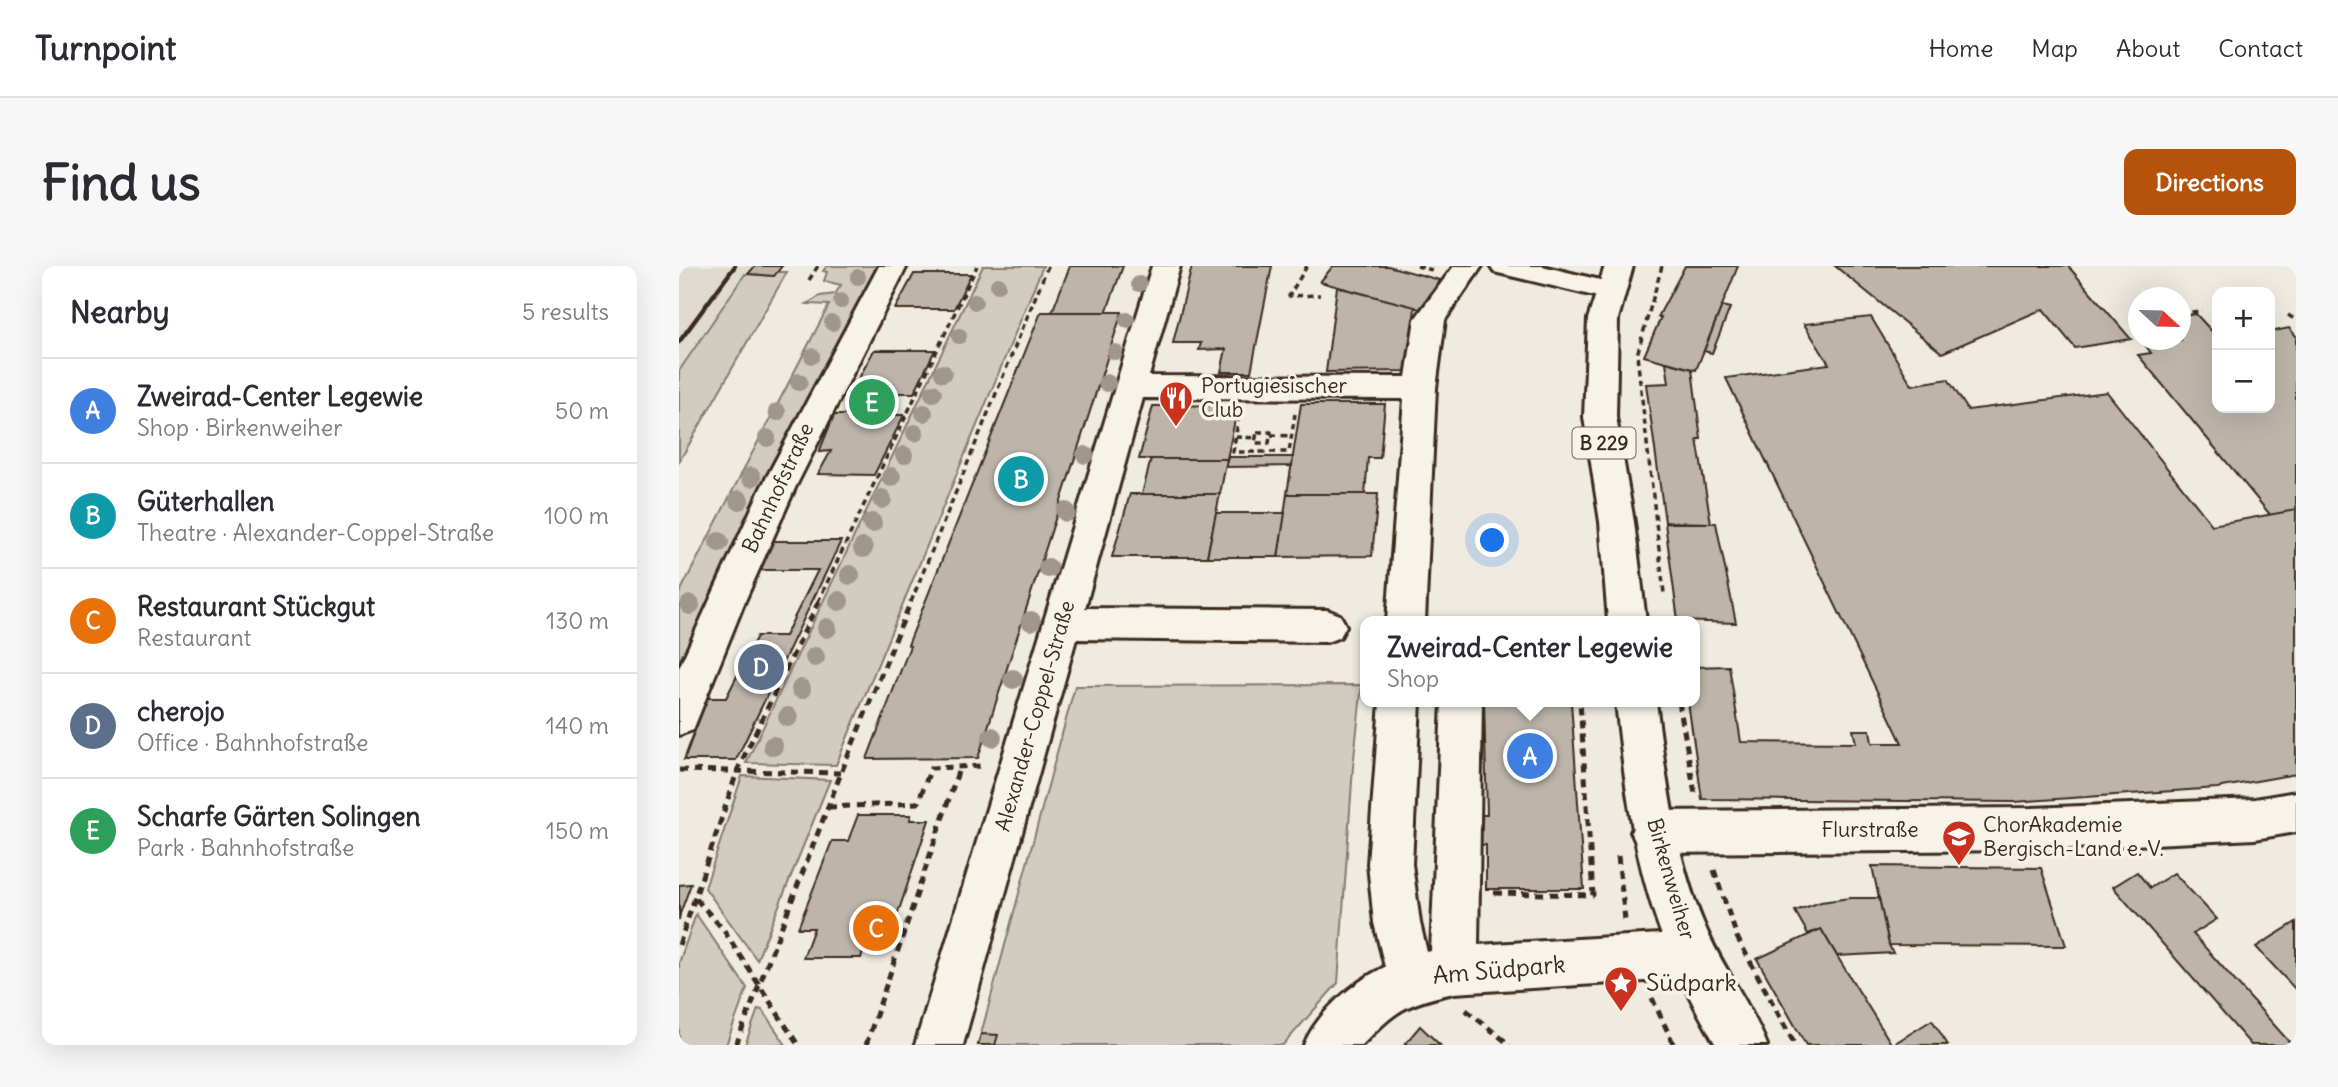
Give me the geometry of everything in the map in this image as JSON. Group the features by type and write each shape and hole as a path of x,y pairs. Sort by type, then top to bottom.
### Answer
{"street":[{"name":"Bahnhofstraße","path":"679,717 731,589 784,470 893,266"},
{"name":"Alexander-Coppel-Straße","path":"939,1045 1166,266"},
{"path":"1406,616 1420,387 1430,319 1468,266"},
{"path":"1504,266 1615,279"},
{"name":"B 229","path":"1615,279 1603,319 1600,417 1617,522 1626,616"},
{"path":"1130,387 1420,387"},
{"path":"1063,623 1327,626"},
{"path":"1401,707 1390,864 1397,923 1432,974"},
{"path":"1432,974 1458,892 1462,707"},
{"name":"Birkenweiher","path":"1637,707 1653,832 1693,955 1743,1045"},
{"name":"Flurstraße","path":"1653,832 2032,829 2255,819 2296,812"},
{"name":"Am Südpark","path":"1328,1045 1378,998 1432,974 1693,955"}],"path":[{"path":"809,281 818,266"},
{"path":"679,945 738,769 918,396 977,266"},
{"path":"736,1045 841,773 1048,266"},
{"path":"1307,266 1289,296 1321,295"},
{"path":"1662,266 1637,355 1664,595"},
{"path":"2191,312 2202,311"},
{"path":"2288,315 2296,320"},
{"path":"1243,386 1233,452 1289,452 1300,386"},
{"path":"1271,435 1269,443 1255,443 1257,432 1291,436"},
{"path":"1236,437 1256,438"},
{"path":"1458,892 1593,895 1580,707"},
{"path":"1680,707 1701,831 1737,937 1795,1045"},
{"path":"866,1045 960,766"},
{"path":"828,807 918,803 931,768 973,766"},
{"path":"679,770 841,773"},
{"path":"696,899 723,929 798,1045"}],"shaded area":[{"path":"679,266 751,266 679,371"},
{"path":"827,266 880,266 772,466 679,673 679,594 829,305 807,304 820,296 835,294 841,285 824,281 827,272 823,271"},
{"path":"983,266 1043,266 836,765 746,763"},
{"path":"777,272 787,272 679,462 679,371 745,274 774,276"},
{"path":"1360,685 1338,983 1283,1045 978,1045 1075,686"},
{"path":"742,776 830,780 757,960 705,888"},
{"path":"696,914 747,988 726,1045 679,1045 679,963"},
{"path":"758,1009 762,1010 786,1045 745,1045"}],"building":[{"path":"755,266 782,266 774,276 748,274"},
{"path":"1070,266 1123,266 1106,313 1052,312"},
{"path":"1192,266 1272,266 1251,372 1221,372 1226,349 1199,350 1201,343 1173,343"},
{"path":"1333,266 1388,266 1440,280 1420,309 1320,282"},
{"path":"1685,266 1738,266 1696,370 1644,356 1661,317 1658,317"},
{"path":"1835,266 2068,266 2128,336 2128,339 2075,348 2043,309 1942,353"},
{"path":"914,274 971,274 954,309 895,309"},
{"path":"1337,287 1415,307 1409,371 1326,372"},
{"path":"1722,306 1730,308 1712,353 1704,351"},
{"path":"1041,312 1122,312 978,758 867,759 910,646 908,645"},
{"path":"2196,314 2212,332 2212,413 2275,413 2275,331 2289,328 2296,336 2296,510 2272,517 2138,355 2151,353 2149,350 2191,350 2191,315"},
{"path":"1871,317 1912,385 1948,379 1968,410 2107,392 2212,525 2296,510 2296,774 2217,788 2014,802 1702,799 1689,707 1700,707 1700,667 1729,666 1741,742 1856,743 1853,730 1870,730 1872,743 1902,743 1726,378 1829,364 1804,324"},
{"path":"874,350 935,350 914,393 851,393"},
{"path":"1666,362 1692,369 1701,439 1697,439 1711,523 1665,522 1646,384 1669,383"},
{"path":"1301,404 1385,404 1380,458 1368,458 1365,494 1287,494"},
{"path":"1238,405 1227,459 1139,459 1153,406"},
{"path":"834,415 904,415 874,475 818,474 831,451 819,452"},
{"path":"1228,457 1293,457 1292,466 1226,467"},
{"path":"1151,459 1227,459 1220,494 1142,494"},
{"path":"1130,494 1220,494 1207,557 1112,557"},
{"path":"1287,494 1378,494 1372,556 1278,557"},
{"path":"1216,513 1285,513 1278,557 1207,557"},
{"path":"1665,523 1716,523 1736,623 1700,622 1700,616 1677,616"},
{"path":"772,541 841,541 736,760 684,760 707,698 726,698 757,636 785,636 818,570 759,570"},
{"path":"1484,707 1571,707 1584,889 1486,889 1486,845 1475,845 1475,815 1487,815"},
{"path":"858,815 911,815 910,820 929,820 885,952 863,952 861,958 803,958 814,928 798,928 832,841 848,841"},
{"path":"1872,866 2041,868 2066,946 1889,945"},
{"path":"2137,872 2150,888 2174,873 2217,919 2193,934 2292,1045 2251,1045 2113,887"},
{"path":"691,884 680,914 679,920 679,885"},
{"path":"1879,898 1893,953 1837,956 1821,929 1808,934 1795,911 1821,902"},
{"path":"2296,922 2296,990 2256,947"},
{"path":"1821,929 1892,1045 1806,1045 1757,959"},
{"path":"1932,1020 1948,1045 1892,1045"},
{"path":"1420,1026 1440,1045 1404,1045"},
{"path":"981,1034 998,1035 995,1045 978,1045"}],"railway":[{"path":"679,342 735,266"}],"place":[{"name":"Scharfe Gärten Solingen","path":"872,402"},
{"name":"Portugiesischer Club","path":"1176,428"},
{"name":"Güterhallen","path":"1021,479"},
{"name":"cherojo","path":"761,667"},
{"name":"Zweirad-Center Legewie","path":"1530,756"},
{"name":"ChorAkademie Bergisch-Land e. V.","path":"1959,867"},
{"name":"Restaurant Stückgut","path":"876,928"},
{"name":"Südpark","path":"1621,1013"}]}
